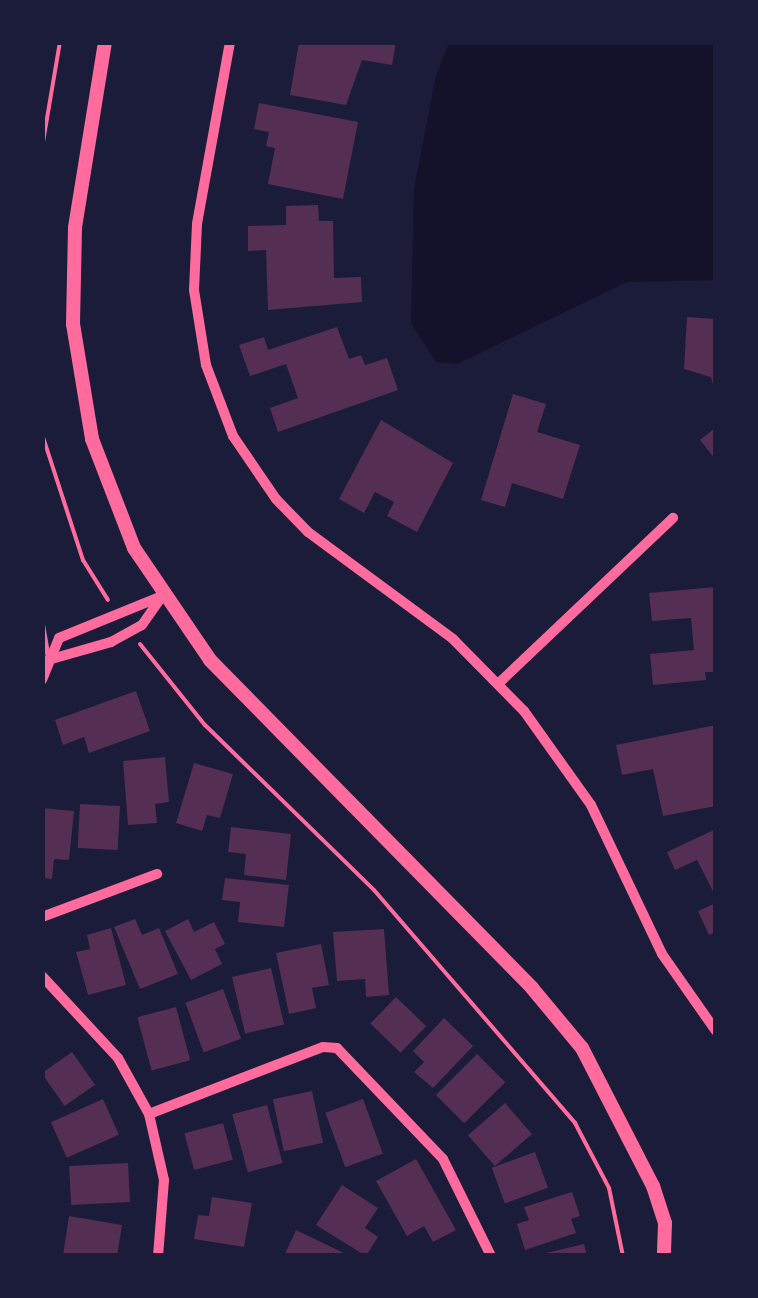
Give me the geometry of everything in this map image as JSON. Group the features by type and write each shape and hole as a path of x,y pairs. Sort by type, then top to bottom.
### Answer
{"street":[{"path":"105,42 75,228 73,324 98,458 134,548 162,596 210,660 532,988 582,1048 631,1132 653,1186 665,1223 664,1256"},
{"path":"230,42 194,254 197,320 215,394 249,462 298,521 453,639 499,683 592,805 662,954 716,1031"},
{"path":"499,683 673,518"},
{"path":"42,680 58,638 162,596"},
{"path":"48,660 89,652 142,625 162,596"},
{"path":"42,917 158,874"},
{"path":"42,976 118,1058 150,1114 164,1180 158,1256"},
{"path":"150,1114 322,1048 337,1048 443,1159 491,1256"}],"lane":[{"path":"42,624 48,660"}],"path":[{"path":"42,148 60,42"},
{"path":"42,434 83,560 106,596"},
{"path":"143,648 205,725 374,890 522,1056 575,1124 609,1188 624,1256"}],"shaded area":[{"path":"449,43 715,43 715,280 627,282 457,364 436,362 411,323 414,188 436,76"}],"building":[{"path":"299,42 396,42 392,65 362,60 346,105 290,95"},
{"path":"259,103 358,122 343,199 268,184 275,148 266,146 269,132 254,129"},
{"path":"318,205 319,221 333,221 334,278 361,277 362,302 268,310 266,250 248,251 248,226 286,225 286,206"},
{"path":"687,317 714,319 716,396 711,377 684,369"},
{"path":"337,327 349,359 361,355 365,365 387,358 398,390 278,432 270,408 298,398 286,364 250,376 239,345 264,337 268,350"},
{"path":"513,394 546,404 537,432 580,445 563,499 512,483 505,507 481,500"},
{"path":"381,420 453,463 417,532 387,516 394,502 375,492 364,513 339,499"},
{"path":"716,427 716,460 700,440"},
{"path":"716,587 716,672 705,672 706,680 653,685 650,654 694,650 691,618 652,621 649,593"},
{"path":"136,691 150,731 89,753 84,737 63,745 55,720"},
{"path":"716,725 716,806 663,816 653,769 622,775 616,745"},
{"path":"165,757 169,802 155,804 157,823 128,825 123,761"},
{"path":"194,763 233,774 220,818 207,815 202,831 176,823"},
{"path":"80,804 120,806 118,850 78,848"},
{"path":"42,808 74,811 69,860 54,859 52,879 42,878"},
{"path":"231,827 291,834 286,880 244,875 246,854 228,852"},
{"path":"716,829 716,897 697,860 675,870 667,852"},
{"path":"225,878 289,885 284,927 238,922 240,902 222,900"},
{"path":"716,903 716,932 709,935 698,911"},
{"path":"135,919 142,935 159,928 178,974 140,989 114,927"},
{"path":"188,919 194,932 214,922 225,944 215,949 222,964 191,980 165,931"},
{"path":"111,928 126,985 88,995 76,952 90,949 87,935"},
{"path":"384,929 389,995 366,997 365,979 337,981 333,932"},
{"path":"321,944 329,985 312,988 316,1008 289,1014 276,953"},
{"path":"271,968 284,1025 245,1034 232,977"},
{"path":"223,989 241,1039 204,1052 185,1003"},
{"path":"396,997 426,1026 401,1053 370,1024"},
{"path":"176,1007 190,1060 152,1070 137,1017"},
{"path":"444,1018 473,1046 433,1088 414,1072 424,1062 413,1051"},
{"path":"72,1052 95,1085 65,1106 42,1073"},
{"path":"477,1054 505,1082 464,1123 436,1095"},
{"path":"312,1091 323,1143 284,1151 273,1099"},
{"path":"103,1099 119,1135 67,1158 51,1122"},
{"path":"363,1099 383,1154 345,1167 325,1113"},
{"path":"505,1103 532,1134 495,1166 468,1135"},
{"path":"267,1105 283,1163 248,1172 232,1114"},
{"path":"223,1123 233,1160 194,1170 184,1133"},
{"path":"535,1152 548,1188 505,1203 492,1168"},
{"path":"416,1159 456,1230 433,1242 424,1226 407,1236 376,1181"},
{"path":"128,1163 130,1202 71,1205 69,1166"},
{"path":"342,1185 378,1208 365,1228 378,1237 366,1256 316,1225"},
{"path":"572,1192 580,1216 571,1219 576,1233 525,1250 517,1224 529,1220 524,1207"},
{"path":"212,1197 252,1203 244,1247 194,1239 198,1215 209,1216"},
{"path":"69,1216 122,1225 117,1256 63,1255"},
{"path":"296,1230 350,1256 284,1256"},
{"path":"584,1244 587,1256 542,1256 542,1254"}]}
